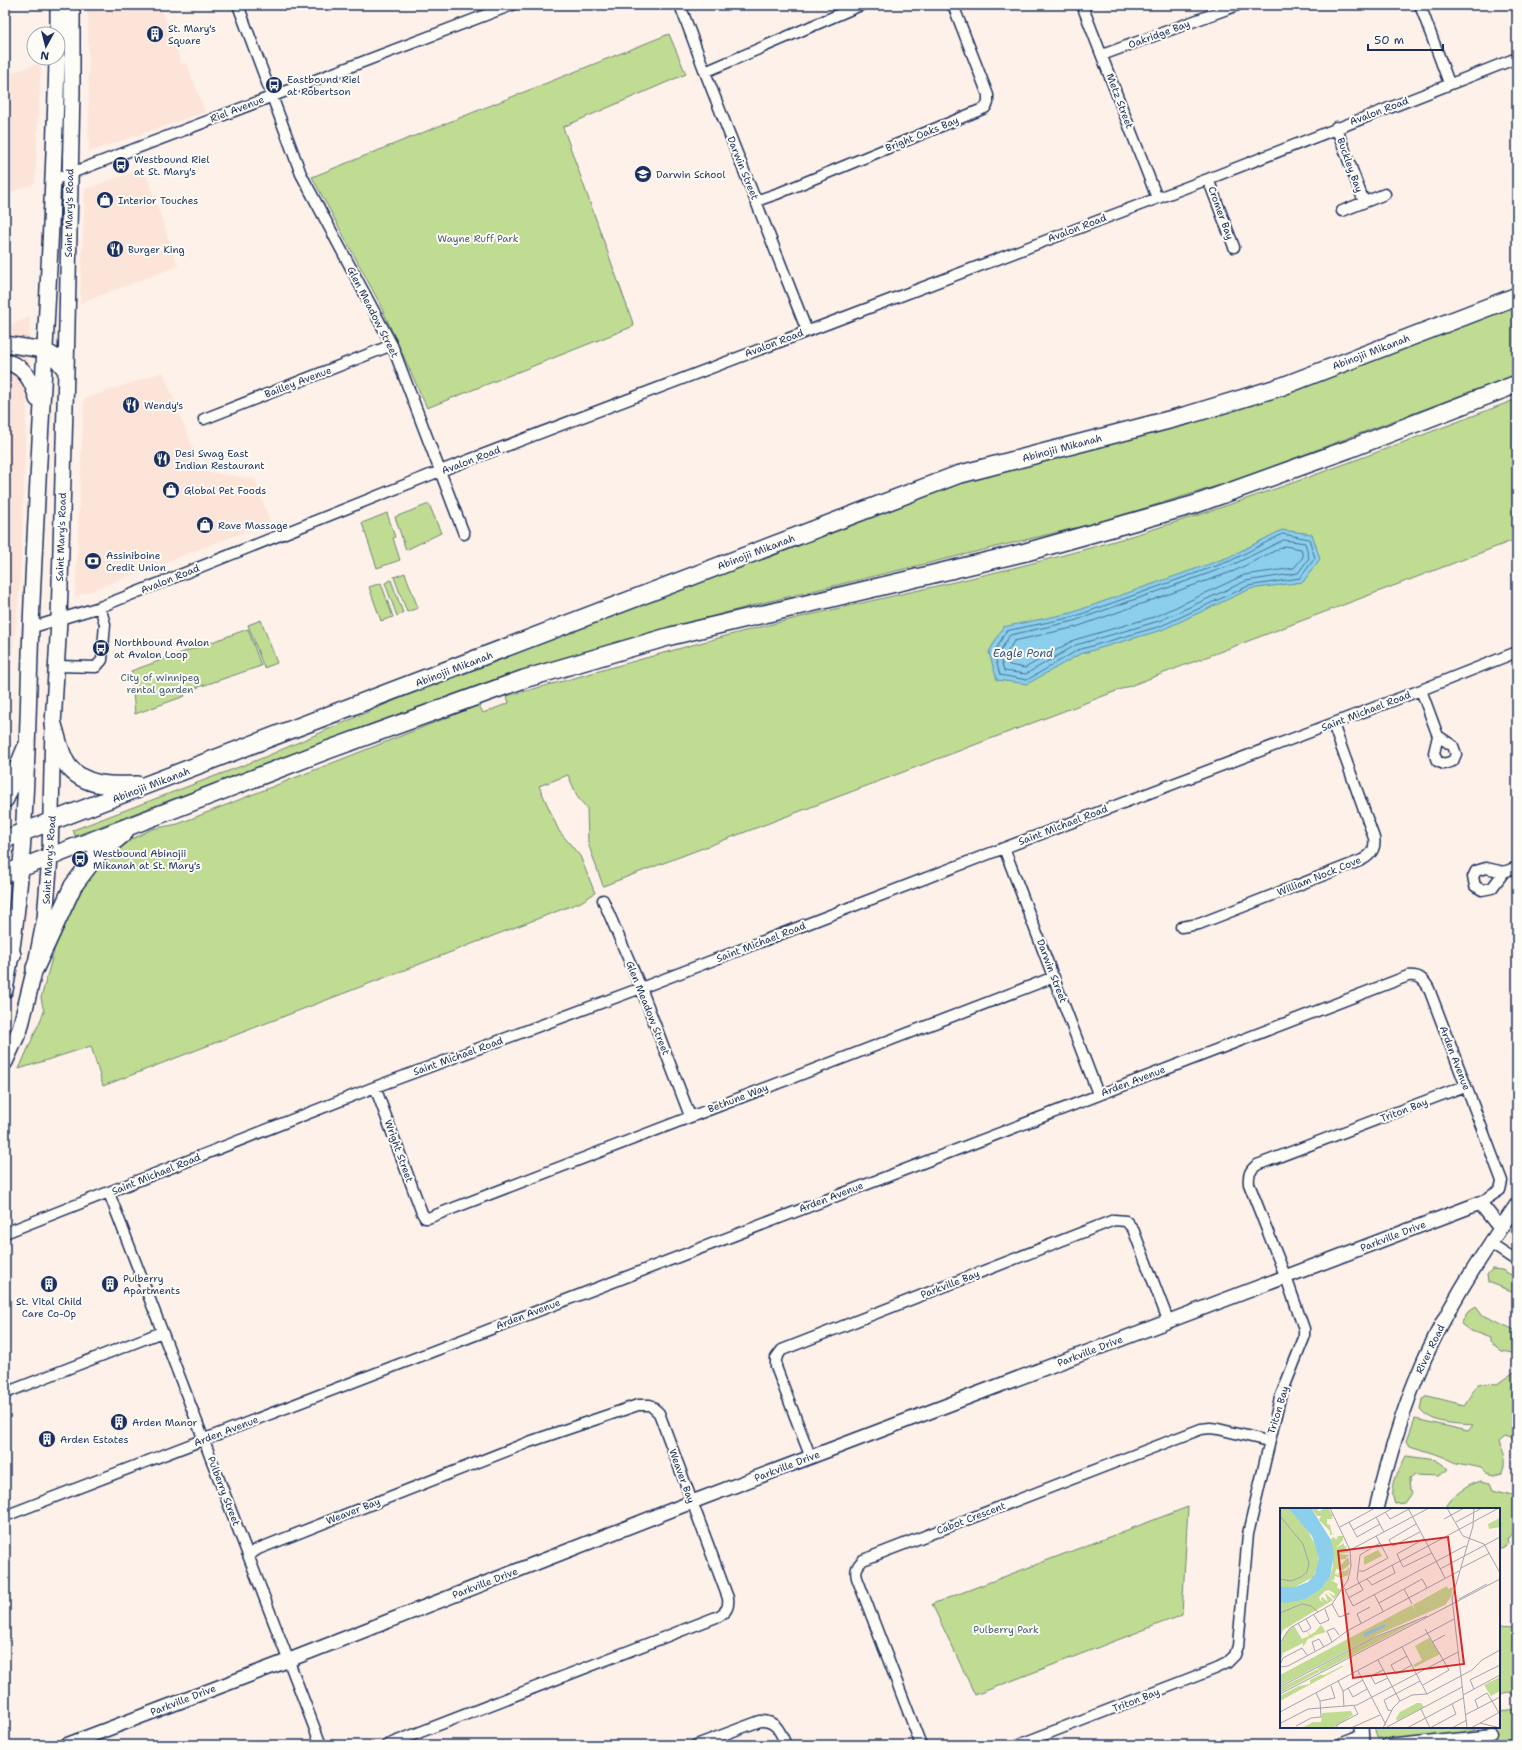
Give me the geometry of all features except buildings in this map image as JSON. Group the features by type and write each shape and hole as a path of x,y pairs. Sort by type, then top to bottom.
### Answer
{"main road":[{"path":"58,5 58,26"},
{"name":"Saint Mary's Road","path":"5,1062 20,1030 35,968 45,918 50,857 66,371 69,174 72,90 72,5"},
{"name":"Saint Mary's Road","path":"5,990 12,955 21,868 30,628 53,180 57,66"},
{"path":"48,273 59,284 67,286"},
{"name":"Abinojii Mikanah","path":"5,839 52,823 957,475 1188,415 1283,386 1517,296"},
{"path":"46,300 67,321"},
{"path":"5,344 44,350 54,356 66,371"},
{"path":"5,362 21,369 32,382 41,412"},
{"path":"5,874 325,751 524,678 671,636 1026,552 1192,505 1349,449 1517,384"},
{"path":"54,725 67,765 79,776 96,784 115,786 153,784"},
{"path":"5,799 26,748"},
{"path":"35,968 73,886 95,857 133,825"},
{"path":"5,935 12,955"}],"street":[{"name":"Glen Meadow Street","path":"238,5 273,95 301,174 392,345 464,534"},
{"name":"Riel Avenue","path":"53,180 512,5"},
{"name":"Darwin Street","path":"680,5 807,331"},
{"path":"705,72 861,5"},
{"name":"Bright Oaks Bay","path":"756,201 779,193 985,108 988,103 988,95 953,5"},
{"name":"Metz Street","path":"1082,5 1157,198"},
{"name":"Oakridge Bay","path":"1102,56 1238,5"},
{"path":"1420,5 1449,83"},
{"name":"Avalon Road","path":"30,628 100,607 440,471 1208,179 1336,127 1517,58"},
{"name":"Buckley Bay","path":"1336,127 1364,202"},
{"name":"Cromer Bay","path":"1208,179 1234,247"},
{"name":"Buckley Bay","path":"1342,211 1386,194"},
{"name":"Bailley Avenue","path":"204,419 392,345"},
{"path":"57,666 96,667 102,660 105,624 100,607"},
{"name":"Saint Michael Road","path":"5,1233 375,1087 641,988 1004,848 1333,724 1517,652"},
{"path":"1421,690 1438,736"},
{"name":"William Nock Cove","path":"1181,927 1199,924 1362,860 1372,851 1375,844 1374,838 1333,724"},
{"name":"Darwin Street","path":"1004,848 1098,1094"},
{"path":"1504,872 1517,867"},
{"name":"Glen Meadow Street","path":"604,900 641,988 690,1116"},
{"name":"Arden Avenue","path":"5,1516 1098,1094 1408,976 1415,975 1421,977 1429,988 1502,1181 1500,1190 1480,1203"},
{"name":"Bethune Way","path":"423,1215 428,1218 1054,977"},
{"name":"Triton Bay","path":"1018,1745 1217,1668 1227,1663 1235,1655 1239,1637 1246,1548 1268,1441 1280,1398 1304,1338 1304,1329 1286,1277 1249,1184 1248,1176 1251,1169 1257,1165 1465,1086"},
{"name":"Wright Street","path":"375,1087 423,1215"},
{"name":"Pulberry Street","path":"109,1193 321,1745"},
{"path":"1480,1203 1500,1228"},
{"name":"Parkville Drive","path":"66,1745 289,1660 692,1502 811,1458 1168,1320 1480,1203"},
{"name":"River Road","path":"1376,1508 1388,1461 1417,1378 1439,1329 1490,1243 1517,1204"},
{"name":"Parkville Bay","path":"811,1458 776,1367 776,1358 782,1350 1114,1220 1126,1221 1133,1229 1168,1320"},
{"path":"1490,1243 1517,1261"},
{"path":"5,1393 162,1332"},
{"name":"Weaver Bay","path":"249,1555 258,1549 529,1442 638,1405 650,1405 658,1413 728,1598 729,1605 726,1611 704,1622 387,1745"},
{"name":"Cabot Crescent","path":"921,1745 857,1578 857,1565 863,1560 1201,1429 1218,1429 1268,1441"},
{"path":"696,1745 760,1720 768,1720 776,1724 786,1745"},
{"path":"1388,1745 1493,1734"},
{"path":"1339,1745 1362,1736"}],"shaded area":[{"path":"88,5 159,5 182,64 187,63 205,112 89,152"},
{"path":"32,66 41,66 35,183 5,195 5,75"},
{"path":"144,168 178,266 80,303 85,189"},
{"path":"30,317 20,583 8,695 5,707 5,327"},
{"path":"163,372 202,471 255,479 270,522 75,597 84,399"}],"green space":[{"name":"Wayne Ruff Park","path":"669,34 686,74 563,127 634,326 427,408 378,300 312,177"},
{"path":"1517,303 1517,374 1237,480 1096,523 762,603 640,636 505,676 374,723 75,836 73,830 260,759 462,671 957,481 1025,463"},
{"path":"1517,399 1517,539 603,886 588,843 587,808 578,798 568,775 539,786 559,831 580,856 595,893 581,902 103,1086 91,1046 19,1069 44,1012 41,998 65,911 108,851 152,829 178,824 479,705 483,713 509,703 507,696 752,629 969,579 1097,546 1204,513 1309,477"},
{"path":"429,504 441,533 406,550 395,517"},
{"path":"387,513 395,537 393,538 400,560 377,568 362,523"},
{"path":"405,573 418,608 407,612 394,577"},
{"path":"391,580 403,613 397,616 385,583"},
{"path":"381,583 393,617 381,621 369,587"},
{"path":"261,620 277,663 264,668 248,625"},
{"name":"City of winnipeg rental garden","path":"248,629 261,666 184,692 185,696 135,714 131,671"},
{"path":"1492,1269 1502,1270 1517,1278 1517,1293 1488,1282 1487,1275"},
{"path":"1476,1307 1482,1315 1517,1331 1517,1354 1502,1351 1490,1342 1490,1338 1469,1330 1461,1324 1467,1313"},
{"path":"1517,1370 1517,1441 1505,1437 1499,1442 1505,1461 1502,1473 1494,1475 1486,1473 1481,1468 1457,1463 1410,1446 1407,1441 1415,1419 1468,1431 1473,1425 1438,1421 1420,1409 1422,1400 1428,1396 1464,1405 1479,1385 1489,1383 1497,1384"},
{"path":"1406,1456 1436,1460 1449,1469 1438,1476 1414,1475 1409,1479 1410,1491 1412,1492 1404,1503 1395,1504 1393,1492 1395,1479"},
{"path":"1481,1481 1490,1483 1493,1490 1517,1497 1517,1526 1507,1537 1508,1542 1505,1547 1500,1549 1500,1508 1446,1508 1460,1491"},
{"name":"Pulberry Park","path":"1188,1507 1182,1615 975,1695 932,1604"},
{"path":"1517,1625 1517,1697 1509,1692 1500,1694 1500,1626 1512,1627"},
{"path":"1517,1710 1517,1745 1463,1745 1492,1742 1497,1738 1496,1733 1485,1728 1500,1728 1500,1712"},
{"path":"1375,1728 1476,1728 1452,1734 1395,1741 1378,1739"}],"water":[{"name":"Eagle Pond","path":"1282,530 1312,534 1320,559 1303,582 1250,589 1162,630 1080,654 1027,684 997,680 989,652 1003,627 1071,613 1229,557"}],"place":[{"name":"St. Mary's Square","path":"155,34"},
{"name":"Eastbound Riel at Robertson","path":"274,85"},
{"name":"Westbound Riel at St. Mary's","path":"121,165"},
{"name":"Darwin School","path":"643,174"},
{"name":"Interior Touches","path":"105,200"},
{"name":"Burger King","path":"115,249"},
{"name":"Wendy's","path":"131,405"},
{"name":"Desi Swag East Indian Restaurant","path":"162,459"},
{"name":"Global Pet Foods","path":"171,490"},
{"name":"Rave Massage","path":"205,525"},
{"name":"Assiniboine Credit Union","path":"93,561"},
{"name":"Northbound Avalon at Avalon Loop","path":"101,648"},
{"name":"Westbound Abinojii Mikanah at St. Mary's","path":"80,859"},
{"name":"St. Vital Child Care Co-Op","path":"49,1284"},
{"name":"Pulberry Apartments","path":"110,1284"},
{"name":"Arden Manor","path":"119,1422"},
{"name":"Arden Estates","path":"47,1439"}]}
